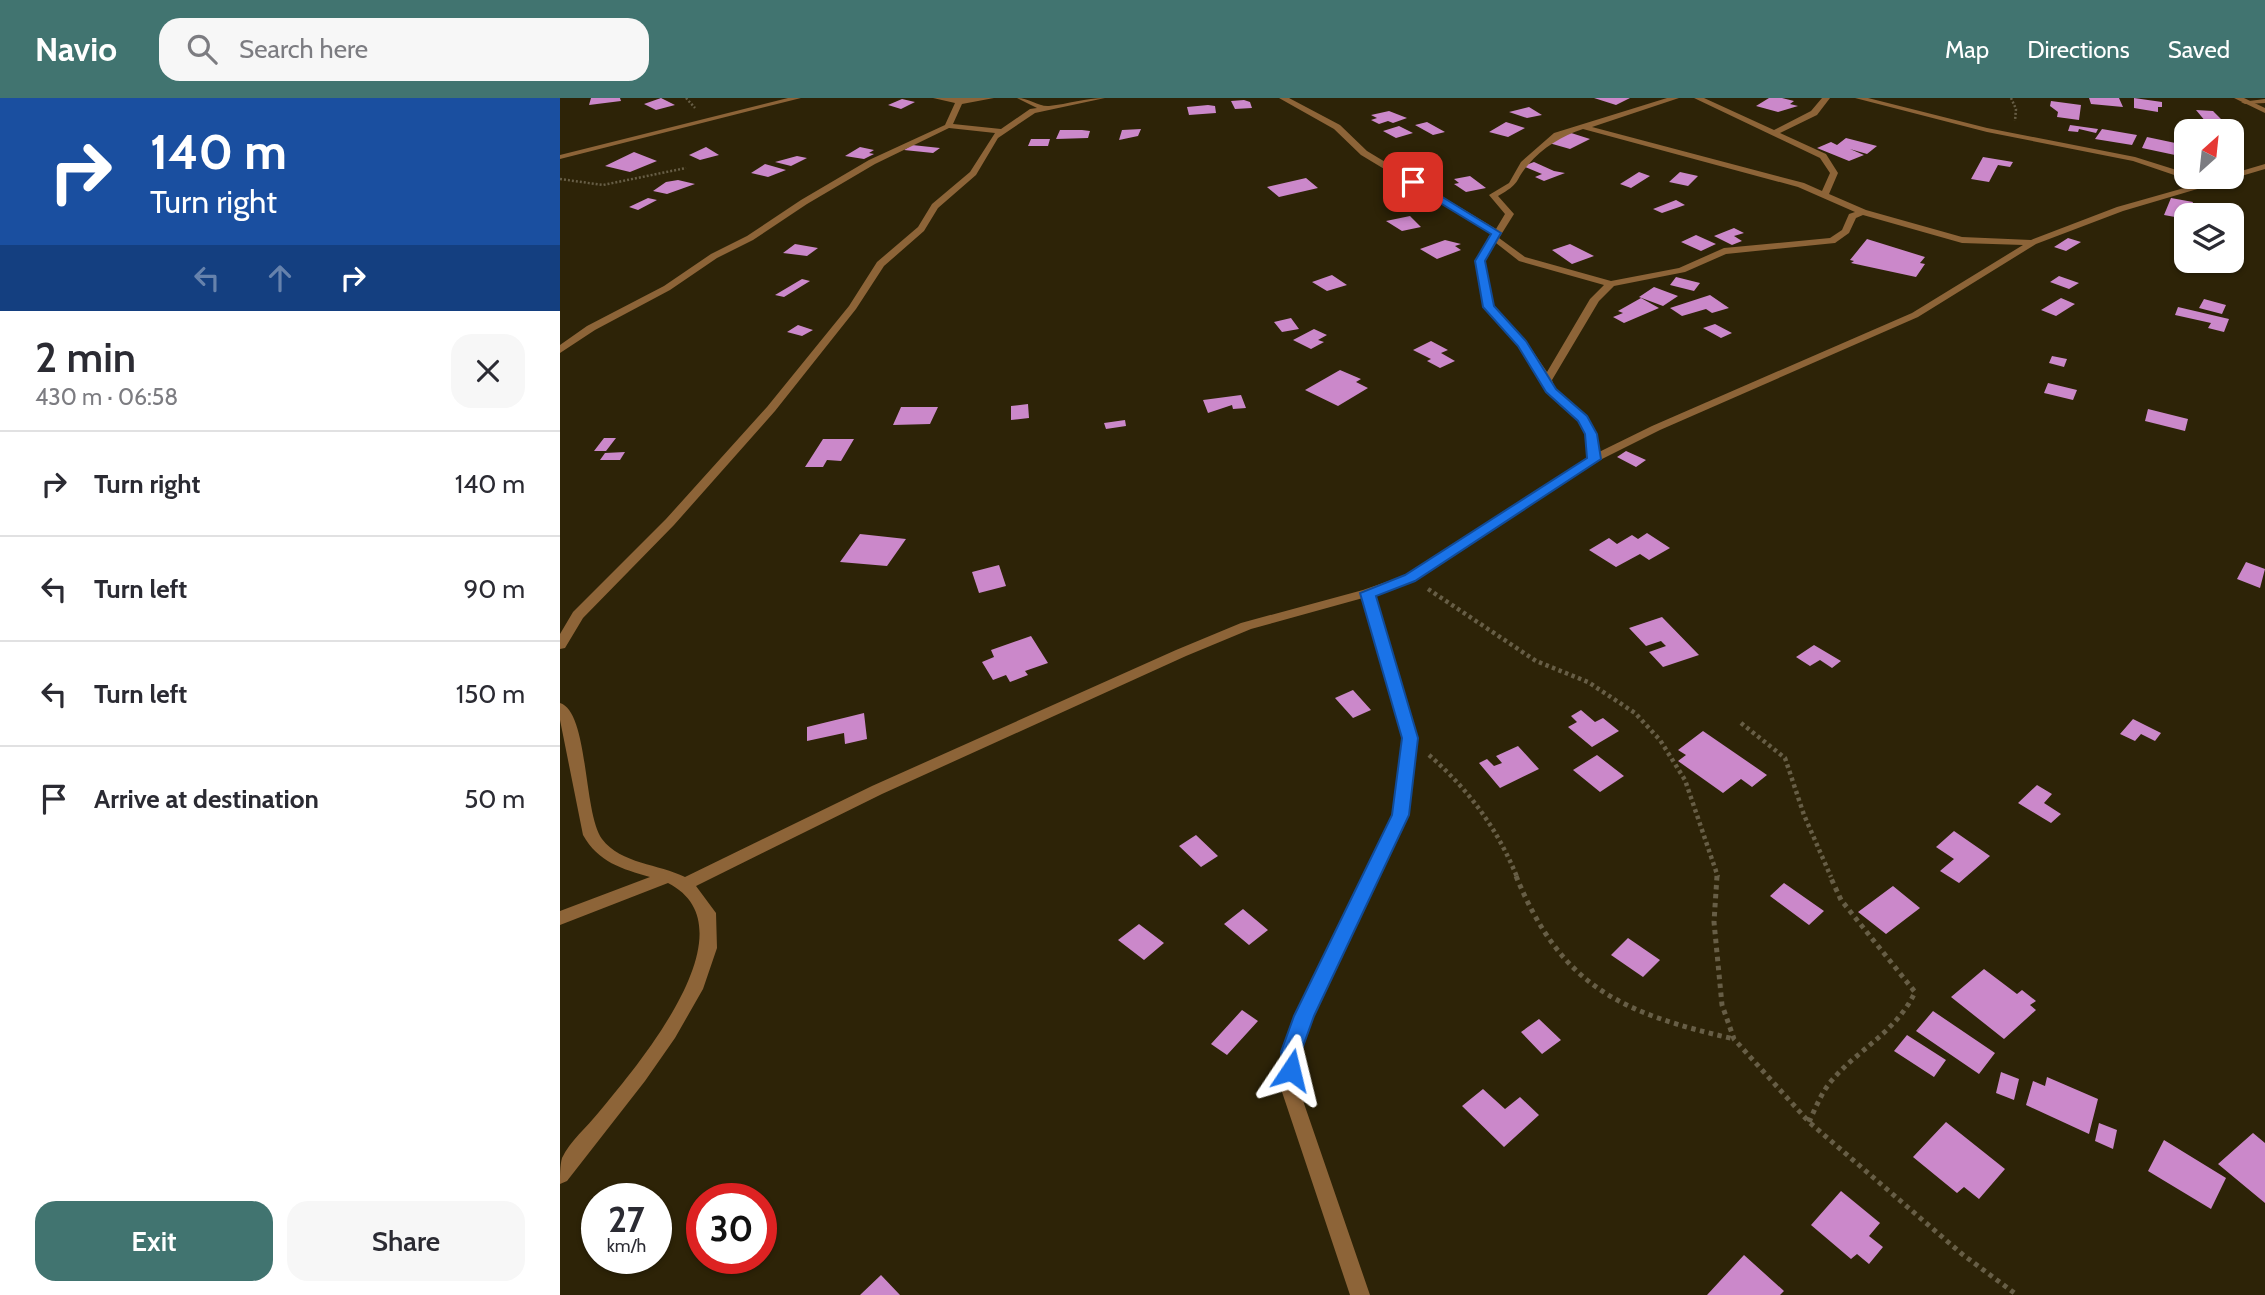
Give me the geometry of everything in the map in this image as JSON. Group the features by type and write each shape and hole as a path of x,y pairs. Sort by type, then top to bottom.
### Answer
{"street":[{"path":"560,157 797,98"},
{"path":"937,98 959,102 990,98"},
{"path":"1021,98 1043,108"},
{"path":"560,645 578,615 670,522 788,391 853,307 880,264 921,229 935,206 973,173 1001,131 1043,108 1101,98"},
{"path":"1283,98 1338,127 1364,153 1495,235 1522,258 1611,284 1682,270 1724,251 1832,241 1846,231 1852,216 1863,212"},
{"path":"1594,459 1589,429 1583,419 1550,390 1547,380 1522,343 1488,307 1479,269 1483,253 1510,214 1493,195 1512,185 1524,164 1553,138 1675,98"},
{"path":"1699,98 1828,160 1834,173 1825,194"},
{"path":"1774,133 1814,113 1826,98"},
{"path":"1859,98 1986,130 2124,157 2174,173"},
{"path":"2241,100 2265,101"},
{"path":"2241,100 2265,111"},
{"path":"948,126 959,102"},
{"path":"560,351 591,328 667,288 715,256 750,238 804,202 873,162 948,126 1001,131"},
{"path":"1584,127 1768,175 1825,194 1863,212 1962,240 2032,242"},
{"path":"2244,173 2265,166"},
{"path":"686,884 877,789 1181,653 1246,626 1368,593 1410,578 1594,459 1656,428 1915,315 2032,242 2120,209 2190,189"},
{"path":"1547,380 1595,299 1611,284"},
{"path":"1360,1295 1290,1089 1291,1052 1304,1016 1401,815 1410,738 1368,593"},
{"path":"560,708 569,720 578,785 592,837 613,857 686,884 706,903 711,933 696,988 676,1022 560,1175"},
{"path":"560,918 665,878"}],"path":[{"path":"560,179 603,185 686,168"},
{"path":"1410,578 1536,660 1613,696 1635,713 1660,740 1685,780 1718,878 1714,922 1723,1005 1734,1039 1809,1122 1962,1254 2017,1295"},
{"path":"1741,723 1785,758 1804,816 1841,900 1915,992 1902,1020 1834,1078 1822,1094 1809,1122"},
{"path":"1410,738 1443,767 1477,805 1504,845 1520,886 1539,920 1566,961 1597,991 1660,1022 1734,1039"}],"building":[{"path":"591,98 620,98 621,101 589,105"},
{"path":"661,98 675,105 656,110 644,104"},
{"path":"1594,98 1630,98 1616,105"},
{"path":"1769,98 1794,101 1790,104 1798,106 1778,112 1756,106"},
{"path":"2089,98 2119,98 2123,107 2091,104"},
{"path":"2134,98 2162,102 2162,107 2158,107 2158,112 2134,108"},
{"path":"902,99 915,102 901,109 888,105"},
{"path":"1231,101 1250,102 1252,108 1235,109"},
{"path":"2051,101 2081,105 2079,120 2057,117 2058,112 2050,106"},
{"path":"1215,106 1216,113 1189,115 1187,107"},
{"path":"1529,107 1542,115 1527,118 1509,112"},
{"path":"2196,110 2213,111 2221,119 2204,119"},
{"path":"1389,111 1407,118 1379,124 1371,120 1377,118 1371,115"},
{"path":"1427,122 1445,132 1433,135 1415,125"},
{"path":"1506,122 1525,128 1508,137 1489,132"},
{"path":"2070,125 2098,129 2096,133 2079,129 2078,132 2068,131"},
{"path":"1399,126 1413,133 1396,138 1383,131"},
{"path":"1141,129 1138,136 1119,140 1122,130"},
{"path":"2102,129 2137,135 2132,145 2095,139"},
{"path":"1060,130 1090,131 1088,138 1056,139"},
{"path":"1568,132 1590,139 1570,149 1549,143"},
{"path":"2147,137 2174,143 2174,155 2142,148"},
{"path":"1846,138 1877,146 1867,154 1850,149 1864,155 1849,161 1817,148 1831,142 1837,145"},
{"path":"1031,139 1050,139 1048,146 1028,146"},
{"path":"912,145 940,148 933,153 904,150"},
{"path":"706,147 719,155 700,160 689,155"},
{"path":"860,147 874,150 869,153 874,154 864,159 845,156"},
{"path":"634,152 657,161 630,172 605,166"},
{"path":"797,156 807,158 791,166 775,162"},
{"path":"1983,157 2013,162 2010,167 1998,165 1989,182 1971,179"},
{"path":"1534,162 1565,173 1544,181 1535,177 1542,174 1523,166"},
{"path":"765,164 786,170 768,177 751,173"},
{"path":"1639,172 1650,176 1631,188 1620,184"},
{"path":"1680,172 1698,176 1688,186 1669,182"},
{"path":"1470,176 1486,188 1466,192 1454,184 1459,183 1454,179"},
{"path":"1306,178 1318,188 1279,197 1267,187"},
{"path":"678,180 695,184 667,194 653,191 666,182"},
{"path":"648,198 657,200 638,210 629,207"},
{"path":"2171,198 2193,202 2174,203 2174,217 2164,215"},
{"path":"1676,200 1685,205 1662,213 1653,209"},
{"path":"1410,216 1421,227 1402,231 1386,221"},
{"path":"1734,228 1744,233 1734,236 1742,241 1732,245 1714,236"},
{"path":"1696,235 1716,244 1701,251 1681,242"},
{"path":"2068,238 2081,242 2066,251 2054,247"},
{"path":"1867,239 1925,257 1920,263 1925,264 1916,277 1851,263 1854,261 1850,260"},
{"path":"1445,240 1461,244 1455,246 1461,250 1437,259 1420,249"},
{"path":"795,244 818,248 807,256 783,253"},
{"path":"1570,244 1594,256 1572,264 1552,250"},
{"path":"1332,275 1347,285 1327,291 1312,282"},
{"path":"2059,276 2079,283 2069,289 2050,282"},
{"path":"1676,277 1700,283 1694,291 1670,285"},
{"path":"802,279 810,281 784,297 775,295"},
{"path":"1654,287 1678,296 1663,306 1639,297"},
{"path":"1710,295 1729,308 1712,313 1706,309 1682,316 1670,308"},
{"path":"1641,298 1659,308 1624,323 1613,317 1623,313 1618,311"},
{"path":"2061,298 2075,304 2056,316 2041,310"},
{"path":"2204,299 2226,305 2222,314 2199,308"},
{"path":"2178,307 2229,319 2224,332 2208,328 2211,323 2175,315"},
{"path":"1291,318 1299,329 1282,332 1274,322"},
{"path":"1715,324 1732,333 1721,338 1703,328"},
{"path":"798,325 813,330 802,336 787,332"},
{"path":"1314,329 1327,335 1318,340 1324,342 1311,349 1293,340"},
{"path":"1431,341 1448,350 1441,353 1455,361 1440,368 1427,361 1431,359 1413,350"},
{"path":"2052,356 2067,359 2064,367 2049,363"},
{"path":"1340,370 1361,379 1356,382 1368,388 1338,406 1305,390"},
{"path":"2048,383 2077,390 2073,400 2044,393"},
{"path":"1241,395 1246,408 1233,409 1232,405 1208,413 1203,400"},
{"path":"1028,404 1029,418 1011,420 1011,406"},
{"path":"901,407 938,407 930,424 893,425"},
{"path":"2148,409 2188,419 2185,431 2145,421"},
{"path":"1125,420 1126,426 1106,429 1104,423"},
{"path":"604,438 616,438 606,451 594,451"},
{"path":"823,439 854,439 841,461 827,460 823,467 805,467"},
{"path":"1626,451 1646,460 1636,467 1617,457"},
{"path":"625,452 620,460 600,460 605,453"},
{"path":"1647,533 1670,548 1649,560 1640,554 1616,567 1589,550 1609,538 1617,544 1632,535 1638,539"},
{"path":"860,534 906,539 887,566 840,562"},
{"path":"2246,562 2265,569 2260,588 2237,579"},
{"path":"999,565 1006,586 979,593 972,572"},
{"path":"1662,617 1699,655 1663,667 1649,652 1666,646 1661,641 1646,646 1629,628"},
{"path":"1031,636 1048,663 1025,671 1028,675 1010,682 1006,675 993,680 982,662 994,657 991,650"},
{"path":"1814,645 1841,661 1832,668 1820,660 1810,666 1796,657"},
{"path":"1353,690 1371,710 1353,718 1335,698"},
{"path":"1581,710 1595,722 1603,718 1619,731 1592,747 1568,727 1577,722 1571,716"},
{"path":"864,713 867,739 845,744 844,733 807,741 807,727"},
{"path":"2133,719 2161,733 2155,741 2141,734 2135,741 2120,734"},
{"path":"1703,731 1767,775 1752,787 1741,779 1723,793 1678,761 1686,755 1678,750"},
{"path":"1518,746 1539,769 1500,788 1479,763 1487,759 1494,766 1502,763 1496,756"},
{"path":"1597,755 1624,776 1600,792 1573,770"},
{"path":"2037,785 2052,794 2044,803 2061,814 2051,823 2018,803"},
{"path":"1954,831 1990,856 1959,883 1940,871 1954,859 1936,847"},
{"path":"1196,835 1218,856 1201,867 1179,846"},
{"path":"1784,883 1824,911 1809,925 1770,896"},
{"path":"1893,886 1920,908 1886,934 1858,912"},
{"path":"1243,909 1268,930 1249,945 1224,924"},
{"path":"1139,924 1164,943 1144,960 1118,940"},
{"path":"1628,938 1660,960 1643,977 1611,955"},
{"path":"1984,969 2017,994 2022,990 2036,1001 2030,1005 2036,1010 2004,1039 1951,997"},
{"path":"1242,1010 1258,1021 1227,1055 1211,1044"},
{"path":"1933,1011 1995,1053 1979,1074 1916,1031"},
{"path":"1539,1019 1561,1040 1542,1054 1521,1032"},
{"path":"1907,1035 1946,1060 1934,1077 1894,1051"},
{"path":"2001,1072 2019,1079 2014,1100 1996,1093"},
{"path":"2047,1077 2098,1099 2089,1134 2026,1105 2033,1081 2045,1086"},
{"path":"1483,1089 1505,1109 1520,1097 1539,1115 1504,1147 1462,1106"},
{"path":"1946,1122 2005,1169 1979,1199 1964,1187 1957,1193 1913,1157"},
{"path":"2099,1123 2117,1130 2113,1149 2095,1141"},
{"path":"2253,1133 2265,1143 2265,1203 2218,1164"},
{"path":"2164,1140 2226,1178 2211,1209 2148,1171"},
{"path":"1841,1191 1880,1223 1869,1236 1883,1247 1869,1264 1857,1254 1851,1259 1811,1225"},
{"path":"1744,1255 1784,1291 1780,1295 1707,1295"},
{"path":"881,1275 900,1295 860,1295"}],"route":[{"path":"1291,1070 1291,1052 1304,1016 1401,815 1410,738 1368,593 1410,578 1594,459 1591,434 1583,419 1550,390 1547,380 1522,343 1488,307 1479,269 1483,253 1496,233 1413,182"}]}
